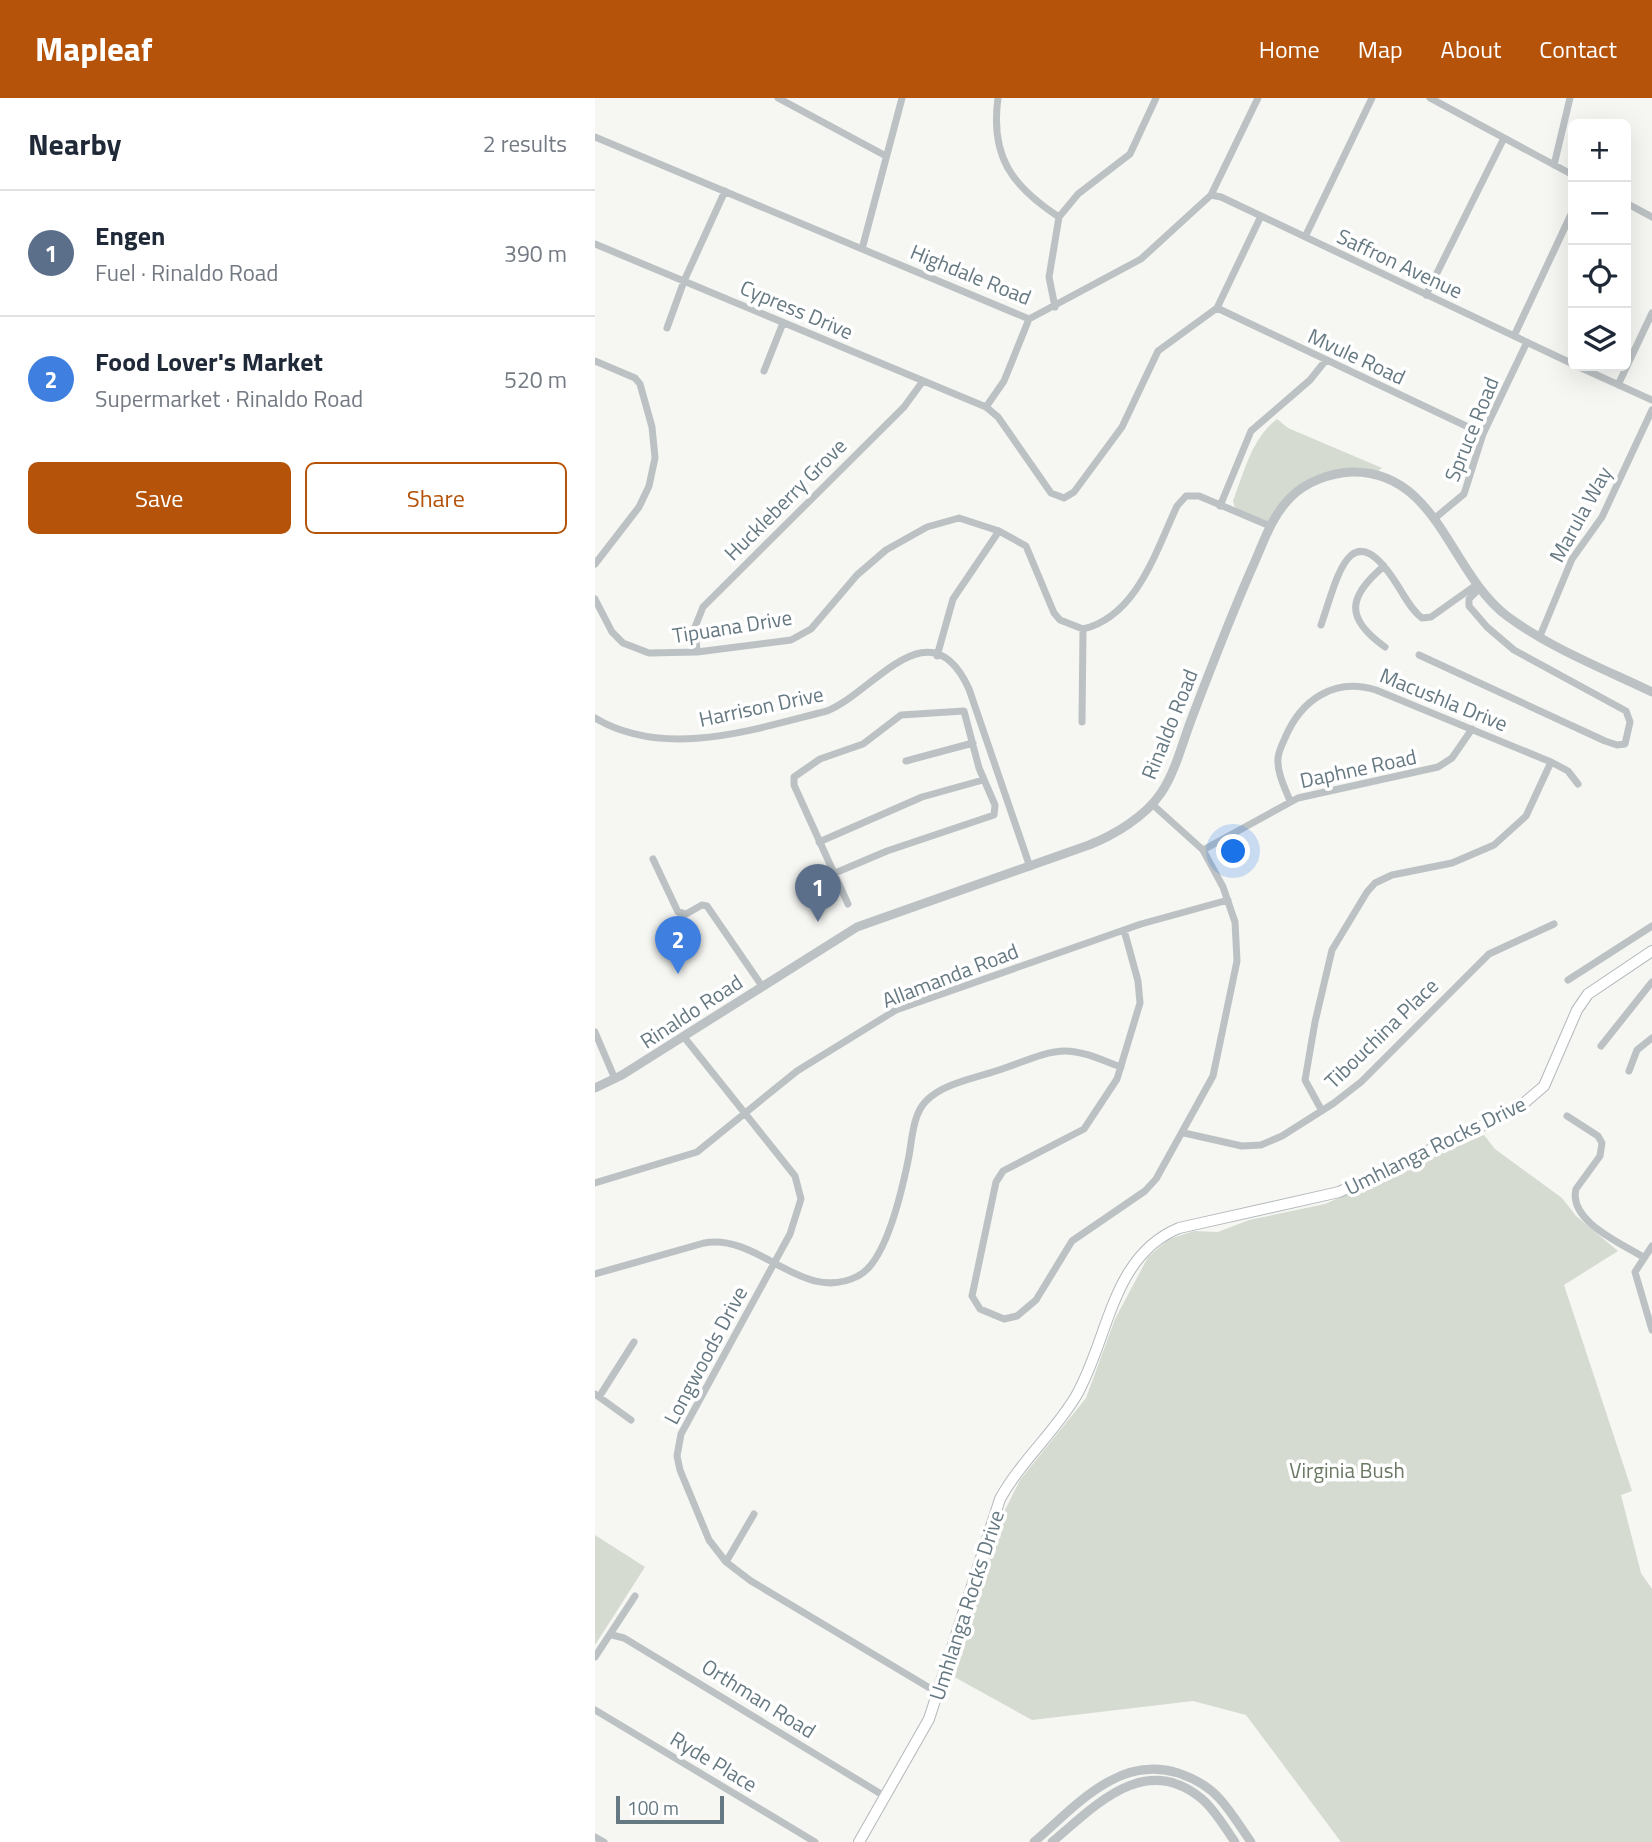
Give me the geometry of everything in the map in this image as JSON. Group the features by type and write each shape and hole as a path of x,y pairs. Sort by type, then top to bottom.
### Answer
{"main road":[{"name":"Umhlanga Rocks Drive","path":"859,1842 923,1733 996,1510 1014,1477 1075,1398 1124,1279 1142,1253 1160,1238 1179,1228 1354,1186 1516,1110 1544,1086 1577,1010 1588,994 1652,951"}],"street":[{"path":"778,98 886,156"},
{"path":"862,249 902,98"},
{"path":"998,98 1000,146 1005,167 1020,186 1059,217"},
{"path":"1055,307 1049,277 1059,217 1078,194 1124,161 1156,98"},
{"name":"Highdale Road","path":"595,137 1030,318 1141,259 1211,195 1258,98"},
{"path":"1305,237 1372,98"},
{"path":"1430,98 1568,172"},
{"path":"1554,164 1570,98"},
{"path":"1426,295 1504,138"},
{"path":"667,328 684,281 725,191"},
{"name":"Saffron Avenue","path":"1211,195 1261,216 1568,362"},
{"path":"1631,206 1652,217"},
{"path":"1030,318 1004,381 986,407 998,417 1051,493 1064,498 1070,495 1122,426 1158,351 1217,308 1261,216"},
{"path":"1514,336 1568,221"},
{"name":"Cypress Drive","path":"595,244 986,407"},
{"name":"Mvule Road","path":"1217,308 1483,434"},
{"path":"1618,385 1652,313"},
{"path":"764,372 783,323"},
{"name":"Spruce Road","path":"1435,518 1464,494 1483,434 1527,342"},
{"path":"1220,506 1251,431 1310,380 1326,360"},
{"path":"595,361 630,375 641,384 652,427 655,458 649,486 639,507 595,564"},
{"name":"Saffron Avenue","path":"1588,371 1652,400"},
{"name":"Huckleberry Grove","path":"697,652 695,627 703,607 904,407 923,381"},
{"name":"Marula Way","path":"1540,636 1572,559 1602,517 1652,410"},
{"name":"Rinaldo Road","path":"595,1088 615,1079 684,1037 857,928 1103,840 1152,804 1170,775 1227,623 1270,526 1290,498 1302,488 1330,475 1348,472 1383,476 1405,487 1435,518 1478,587 1508,617 1652,692"},
{"path":"1082,722 1083,629 1108,619 1135,591 1181,500 1199,496 1270,526"},
{"name":"Tipuana Drive","path":"595,599 622,643 649,653 697,652 791,639 802,635 818,621 857,575 886,550 912,534 946,519 970,520 999,531 1026,546 1054,614 1060,620 1083,629"},
{"path":"999,531 953,599 937,656 955,666 963,675 1030,867"},
{"path":"1321,625 1337,580 1352,553 1368,550 1384,566 1422,618 1431,617 1478,587"},
{"path":"1384,566 1368,580 1355,610 1359,627 1385,647"},
{"path":"1419,655 1605,741 1625,744 1630,722 1626,711 1521,654 1494,633 1469,606 1469,599 1478,587"},
{"name":"Harrison Drive","path":"595,718 639,734 668,740 706,737 827,711 844,703 904,657 937,656"},
{"name":"Macushla Drive","path":"1290,801 1279,770 1278,754 1295,717 1303,708 1334,689 1351,685 1370,688 1551,762 1568,771 1578,784"},
{"path":"835,873 887,851 990,818 996,813 983,780 963,710 906,714 894,719 858,747 811,764 793,781 848,904"},
{"name":"Daphne Road","path":"1203,850 1290,801 1438,768 1452,758 1472,729"},
{"path":"906,761 973,743"},
{"path":"978,764 993,759"},
{"path":"1322,1111 1305,1080 1315,1022 1332,950 1367,892 1375,883 1392,875 1452,863 1494,845 1526,816 1551,762"},
{"path":"820,842 922,797 983,780"},
{"path":"1124,930 1138,981 1140,1003 1121,1068 1097,1113 1084,1129 1013,1164 996,1182 972,1296 977,1306 1004,1319 1024,1312 1044,1290 1072,1241 1146,1191 1184,1133 1213,1076 1235,975 1237,937 1228,900 1203,850 1152,804"},
{"path":"653,859 678,912 686,914 705,905 762,986"},
{"name":"Allamanda Road","path":"595,1183 697,1152 797,1072 896,1010 1124,930 1228,900"},
{"name":"Tibouchina Place","path":"1184,1133 1243,1146 1261,1145 1322,1111 1361,1082 1489,954 1554,924"},
{"path":"1568,980 1652,926"},
{"path":"1601,1046 1651,987"},
{"path":"595,1032 615,1079"},
{"name":"Longwoods Drive","path":"684,1037 795,1176 801,1191 798,1215 687,1422 678,1445 680,1469 709,1540 726,1562 751,1581 938,1693"},
{"path":"1629,1072 1637,1050 1652,1038"},
{"path":"595,1274 713,1241 730,1242 821,1284 855,1278 869,1267 894,1214 916,1121 925,1102 962,1082 1065,1051 1121,1068"},
{"path":"1567,1116 1598,1136 1602,1143 1600,1156 1576,1189 1578,1207 1588,1221 1643,1257"},
{"path":"1652,1246 1637,1265 1635,1280 1652,1330"},
{"path":"631,1420 597,1395 634,1342"},
{"path":"726,1562 754,1514"},
{"path":"595,1657 603,1641 612,1635 635,1596"},
{"name":"Orthman Road","path":"612,1635 624,1638 657,1657 886,1797"},
{"name":"Ryde Place","path":"595,1710 815,1842"},
{"path":"1034,1842 1113,1777 1154,1768 1172,1771 1207,1787 1251,1842"},
{"path":"1052,1842 1106,1797 1134,1784 1162,1781 1178,1785 1203,1800 1234,1841 1245,1833"},
{"path":"1098,1787 1106,1797"},
{"path":"595,1837 604,1842"}],"green space":[{"path":"1277,419 1288,428 1382,468 1378,471 1356,468 1322,479 1288,499 1273,526 1235,508 1233,501 1255,446"},
{"name":"Virginia Bush","path":"1484,1135 1495,1149 1562,1198 1576,1216 1618,1251 1564,1285 1632,1491 1621,1495 1641,1573 1652,1589 1652,1842 1341,1842 1246,1715 1193,1701 1032,1720 949,1674 999,1522 1020,1480 1086,1398 1115,1319 1148,1257 1169,1239 1194,1231 1218,1232 1249,1220 1325,1204"},
{"path":"595,1535 645,1567 595,1645"}],"place":[{"name":"Engen","path":"818,922"},
{"name":"Food Lover's Market","path":"678,974"}]}
